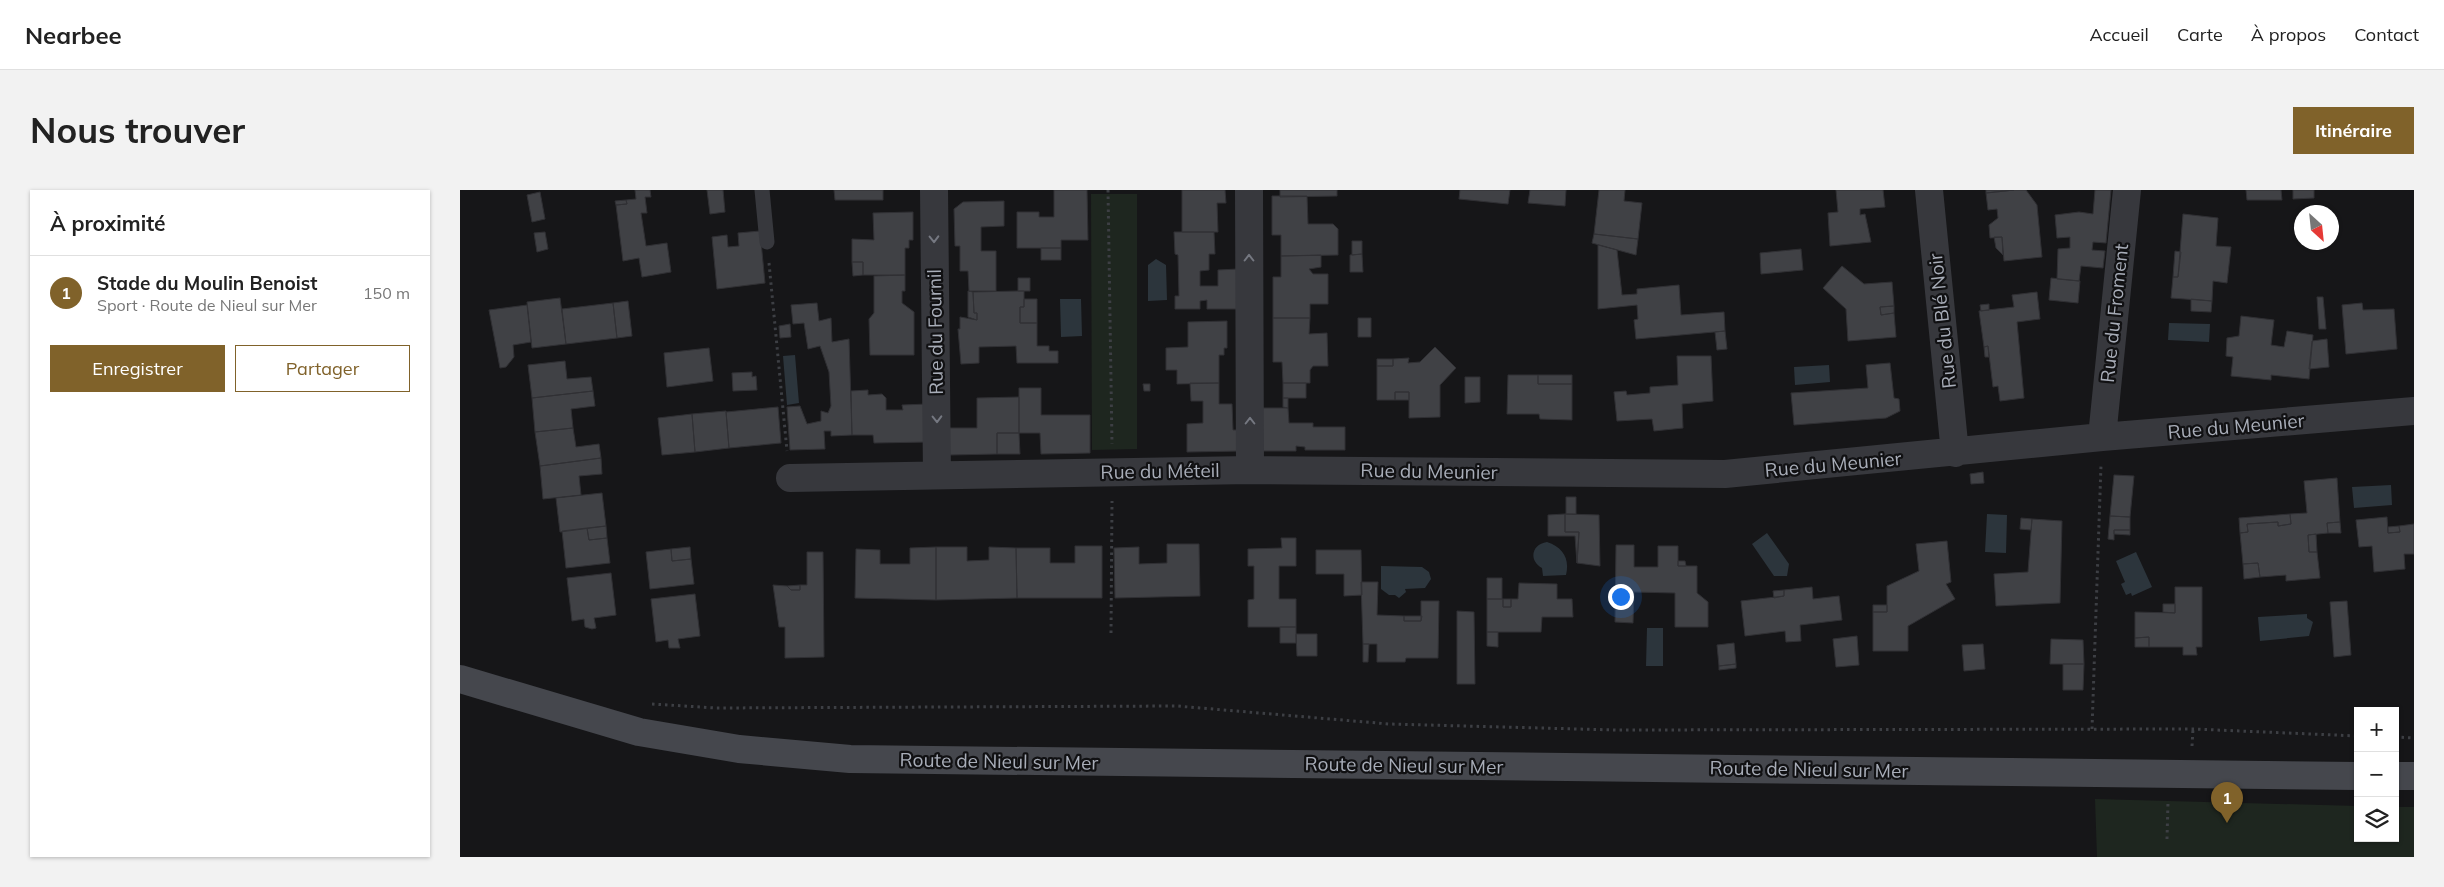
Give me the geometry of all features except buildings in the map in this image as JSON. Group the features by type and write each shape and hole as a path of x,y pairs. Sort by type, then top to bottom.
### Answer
{"street":[{"name":"Rue du Fournil","path":"934,190 937,475"},
{"path":"1249,190 1250,470"},
{"name":"Rue du Blé Noir","path":"1929,190 1955,453"},
{"name":"Rue du Froment","path":"2102,437 2127,190"},
{"name":"Rue du Meunier","path":"1250,470 1725,474 1955,453 2102,437 2414,411"},
{"name":"Rue du Méteil","path":"790,478 1250,470"},
{"name":"Route de Nieul sur Mer","path":"460,679 639,732 739,749 850,759 2354,776"},
{"path":"2399,776 2414,776"}],"lane":[{"path":"762,190 767,242"}],"path":[{"path":"1108,190 1112,472 1111,633"},
{"path":"767,242 790,478"},
{"path":"2092,729 2102,437"},
{"path":"651,703 716,708 1177,706 1390,724 1616,730 2193,729 2354,736"},
{"path":"2399,737 2414,738"},
{"path":"2167,839 2168,774"}],"shaded area":[{"path":"1091,194 1137,194 1137,449 1092,450"},
{"path":"1156,259 1166,265 1167,300 1148,301 1148,265"},
{"path":"1060,299 1081,299 1082,336 1061,337"},
{"path":"2169,323 2210,324 2209,342 2168,340"},
{"path":"795,355 799,403 787,405 783,356"},
{"path":"1829,365 1830,382 1795,385 1794,367"},
{"path":"2391,485 2392,505 2354,508 2352,487"},
{"path":"1987,514 2007,515 2006,553 1985,552"},
{"path":"1767,533 1789,564 1787,576 1774,576 1752,544"},
{"path":"1542,543 1553,544 1564,554 1567,564 1566,575 1543,576 1542,568 1533,557 1535,549"},
{"path":"2136,552 2152,587 2132,596 2131,593 2126,595 2121,584 2125,582 2116,561"},
{"path":"1381,566 1422,567 1429,572 1431,579 1425,588 1405,589 1406,592 1399,598 1395,595 1389,595 1381,589"},
{"path":"2307,614 2307,618 2313,622 2309,636 2260,641 2258,617"},
{"path":"1647,628 1663,628 1663,666 1646,666"},
{"path":"2095,799 2354,806 2354,842 2399,842 2399,807 2414,807 2414,857 2097,857"}],"place":[{"name":"Stade du Moulin Benoist","path":"2227,823"}]}
